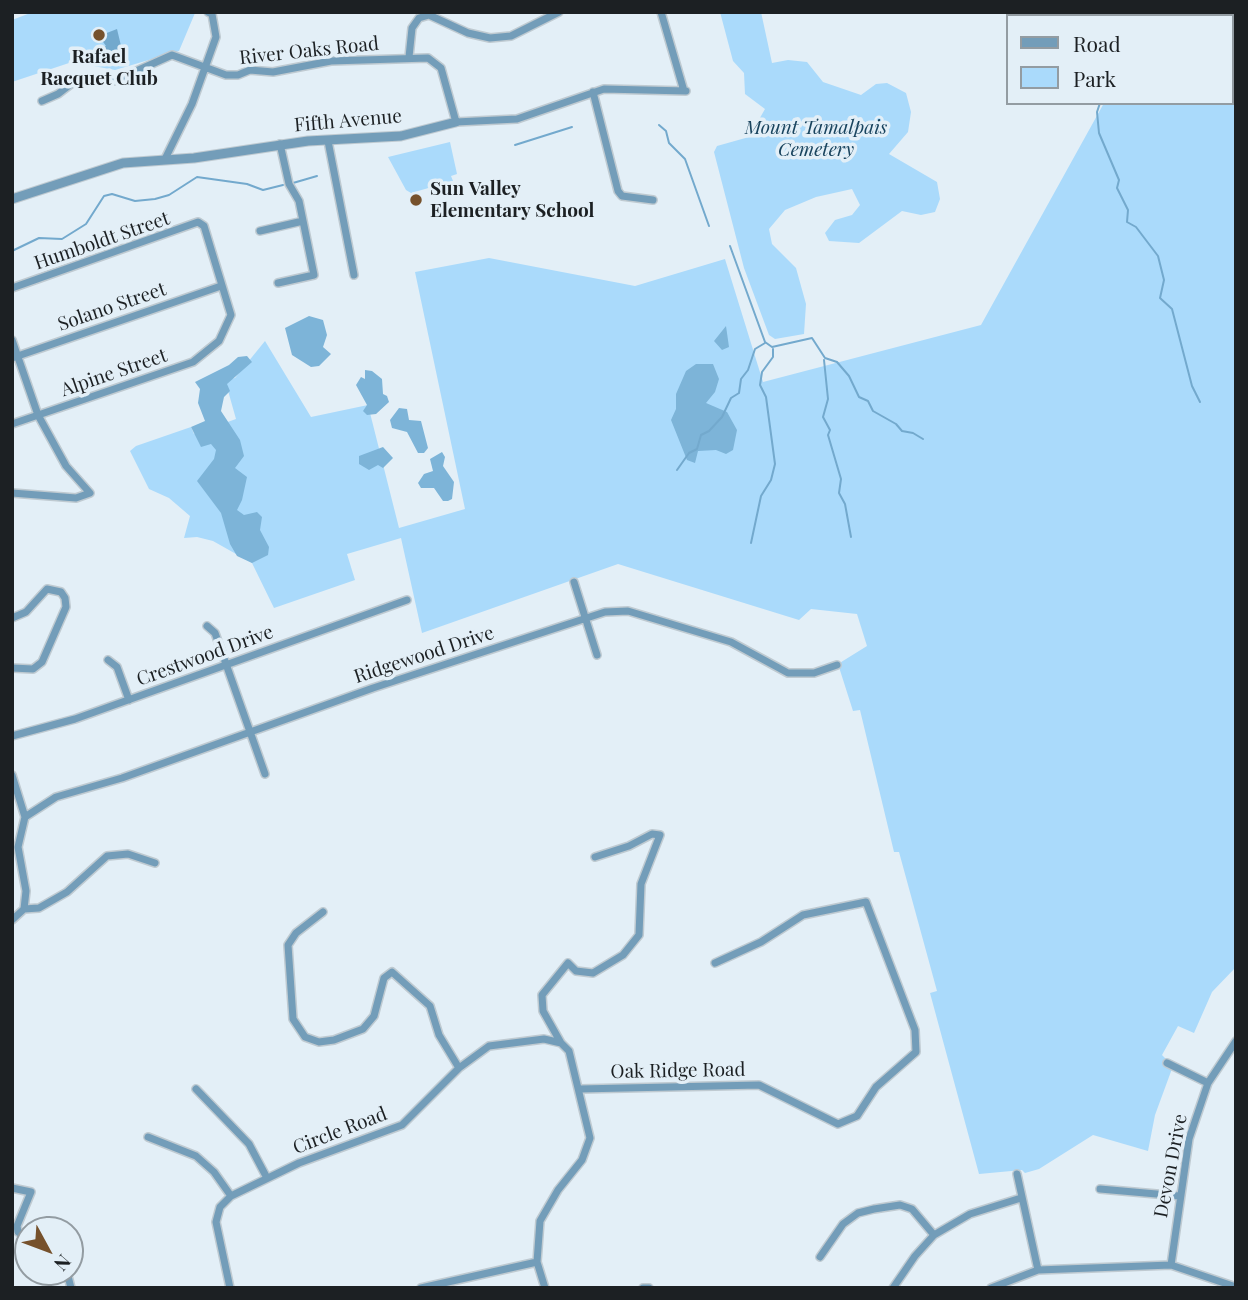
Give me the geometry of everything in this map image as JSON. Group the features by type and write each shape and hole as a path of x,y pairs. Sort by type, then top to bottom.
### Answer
{"street":[{"path":"165,159 216,37 212,14 208,12"},
{"path":"409,57 412,28 419,19 429,15 468,33 490,37 511,36 559,12"},
{"name":"Fifth Avenue","path":"12,199 123,163 194,158 280,144 401,136 456,122 517,119 593,92 644,88 685,91 661,12"},
{"name":"River Oaks Road","path":"42,101 58,94 80,77 114,81 172,55 226,75 238,75 250,70 273,72 331,61 409,57 428,58 442,68 456,122"},
{"path":"593,92 618,191 622,196 653,200"},
{"path":"328,141 354,275"},
{"path":"278,283 314,275 299,201 287,180 280,144"},
{"path":"260,231 303,222"},
{"name":"Humboldt Street","path":"12,289 202,223 221,286"},
{"name":"Alpine Street","path":"12,424 193,362 219,341 231,316 221,286"},
{"name":"Solano Street","path":"15,357 221,286"},
{"path":"12,340 15,357 38,415 66,466 90,493 86,497 12,493"},
{"path":"574,582 597,655"},
{"path":"12,618 26,612 47,589 61,592 65,598 66,607 42,662 33,668 12,667"},
{"name":"Crestwood Drive","path":"12,736 75,719 407,600"},
{"name":"Ridgewood Drive","path":"25,817 56,797 122,778 585,616 628,611 671,622 731,642 788,673 814,673 837,665"},
{"path":"207,625 215,633 265,774"},
{"path":"108,660 117,667 129,700"},
{"path":"12,775 25,817 19,847 26,891 24,909"},
{"path":"545,1288 537,1262 540,1221 558,1190 587,1150 589,1137 580,1089 569,1051 561,1043 544,1011 542,995 568,963 576,971 593,973 623,955 639,935 641,884 660,835 652,834 629,846 595,857"},
{"path":"12,920 24,909 39,908 56,899 107,856 128,854 155,863"},
{"name":"Oak Ridge Road","path":"580,1089 759,1085 838,1124 857,1116 876,1087 916,1052 915,1030 866,902 803,915 761,942 715,963"},
{"path":"323,912 296,933 288,946 293,1019 305,1037 319,1042 334,1040 363,1029 374,1016 384,978 392,972 430,1006 439,1035 459,1068"},
{"name":"Circle Road","path":"231,1196 320,1155 402,1125 459,1068 489,1046 526,1040 561,1043"},
{"name":"Devon Drive","path":"1171,1265 1189,1139 1208,1083 1236,1041"},
{"path":"1167,1063 1208,1083"},
{"path":"196,1089 249,1144 267,1178"},
{"path":"148,1137 196,1156 214,1172 231,1196 220,1207 216,1222 230,1288"},
{"path":"1017,1174 1038,1270"},
{"path":"12,1188 31,1192 21,1216"},
{"path":"1100,1189 1179,1196"},
{"path":"893,1288 915,1256 934,1235 970,1214 1021,1198"},
{"path":"820,1257 843,1224 858,1213 874,1209 900,1205 912,1209 934,1235"},
{"path":"421,1288 537,1262"},
{"path":"991,1288 1038,1270 1171,1265 1236,1287"},
{"path":"643,1288 649,1288"}],"green space":[{"name":"Rafael Racquet Club","path":"33,12 195,13 179,51 115,70 72,62 12,82 12,20"},
{"name":"Mount Tamalpais Cemetery","path":"720,12 761,12 772,63 788,60 807,62 823,82 861,95 876,84 887,83 906,93 911,112 908,132 889,154 937,182 940,199 935,212 921,215 902,211 859,243 829,241 825,233 835,220 852,215 860,205 852,189 816,197 785,210 769,229 772,244 796,268 806,304 804,334 775,339 769,335 744,268 714,152 717,146 749,137 765,109 745,94 744,73 733,61"},
{"path":"1236,12 1236,967 1212,992 1194,1033 1178,1026 1162,1055 1173,1066 1155,1115 1148,1151 1093,1135 1039,1169 1025,1173 1022,1170 979,1174 930,993 937,991 899,852 894,852 860,710 853,711 838,664 867,646 857,614 811,609 799,620 618,564 422,633 401,538 347,554 355,580 274,608 252,563 213,541 197,537 184,538 190,516 169,498 149,489 130,451 136,446 191,427 194,434 236,419 225,380 235,378 265,341 311,417 368,405 399,528 465,509 415,272 489,258 635,286 725,259 763,382 981,325 1103,105 1234,105 1234,14 1178,14"},
{"path":"450,142 457,174 451,176 453,181 411,193 406,190 388,157"}],"shaded area":[{"path":"117,29 122,50 102,57 99,49 106,46 99,36"},
{"path":"309,316 323,320 327,335 323,347 331,354 319,366 311,367 292,355 285,328"},
{"path":"726,326 729,347 722,350 714,341"},
{"path":"247,356 252,362 227,384 230,391 224,397 221,411 240,440 244,456 235,468 247,477 237,510 244,515 257,512 262,517 260,530 269,547 268,555 252,563 237,556 230,544 221,513 197,481 214,459 216,450 211,444 201,447 191,427 205,421 198,403 200,389 195,382 229,365 238,357"},
{"path":"696,364 713,364 719,379 715,392 706,403 727,412 737,430 733,450 726,454 716,450 698,451 695,463 687,460 671,420 676,409 676,394 686,371"},
{"path":"365,370 372,371 382,379 383,394 389,402 376,414 367,415 363,411 367,405 356,385 361,377 365,379"},
{"path":"399,408 407,409 409,420 421,421 428,448 424,453 418,453 407,432 392,428 390,420"},
{"path":"383,447 393,458 383,468 378,465 369,470 359,464 359,456"},
{"path":"442,452 445,457 443,466 454,482 452,499 448,501 443,501 434,488 421,488 418,483 424,474 433,471 430,459"}],"waterway":[{"path":"1099,105 1097,112 1099,133 1119,180 1117,188 1128,210 1127,222 1136,227 1158,256 1164,280 1160,298 1172,309 1192,386 1200,402"},
{"path":"659,125 666,131 669,143 685,159 709,226"},
{"path":"515,145 572,127"},
{"path":"293,183 317,176"},
{"path":"12,251 39,238 62,239 86,224 104,196 112,194 135,201 155,199 169,195 197,177 247,184 263,190 283,185"},
{"path":"730,246 765,342 772,347 812,338 825,358 837,362 849,376 859,397 868,401 873,411 896,424 902,431 923,439"},
{"path":"677,470 689,453 697,449 701,435 709,431 722,417 731,398 739,393 741,379 748,370 755,349 765,343"},
{"path":"751,543 761,496 771,480 775,464 766,397 760,385 762,372 773,357 773,349"},
{"path":"824,360 828,399 823,417 830,430 828,435 841,479 839,493 845,504 851,537"}],"place":[{"name":"Rafael Racquet Club","path":"99,35"},
{"name":"Sun Valley Elementary School","path":"416,200"}]}
